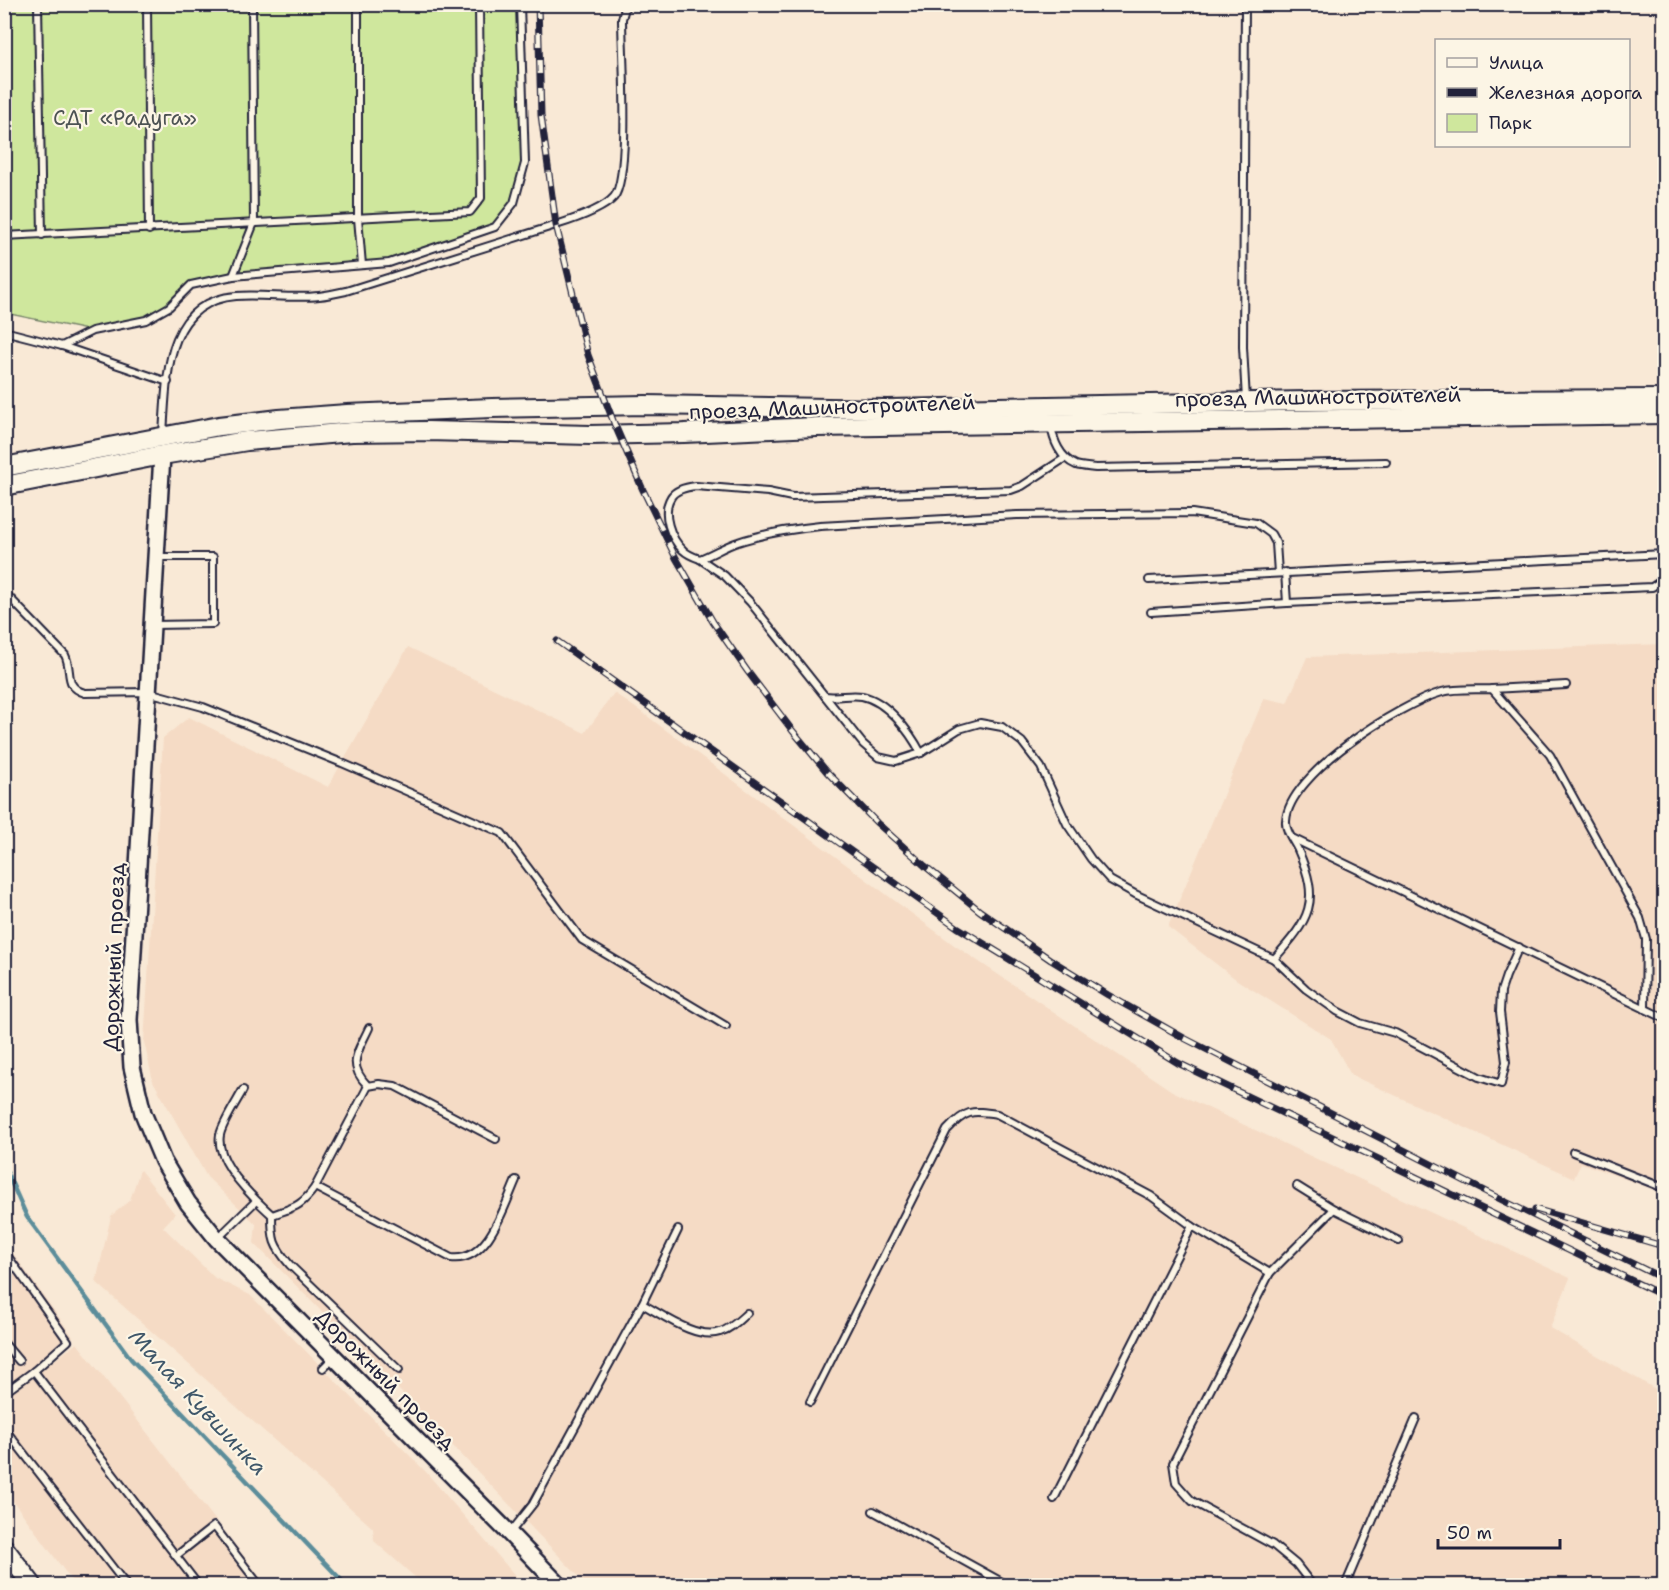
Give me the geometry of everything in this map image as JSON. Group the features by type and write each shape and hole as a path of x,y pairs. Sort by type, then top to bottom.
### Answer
{"main road":[{"name":"проезд Машиностроителей","path":"4,486 247,441 352,432 451,431 590,435 684,433 1051,415 1247,412 1665,399"},
{"name":"проезд Машиностроителей","path":"4,467 219,426 347,414 481,408 645,405 888,409 1051,415"},
{"name":"проезд Машиностроителей","path":"1247,412 1665,414"},
{"path":"162,455 163,436"},
{"path":"4,1548 33,1586"}],"street":[{"name":"Дорожный проезд","path":"162,455 129,1020 132,1067 143,1113 163,1161 188,1203 217,1239 560,1586"}],"lane":[{"path":"38,4 42,236"},
{"path":"147,4 149,230"},
{"path":"233,276 254,223 252,4"},
{"path":"358,4 358,218 362,265"},
{"path":"4,236 42,236 470,212 481,198 479,4"},
{"path":"62,346 92,331 146,320 169,307 191,285 233,276 389,263 495,227 514,203 525,163 520,4"},
{"path":"163,436 168,382 176,337 188,318 204,305 236,296 318,296 346,291 585,215 612,199 618,191 625,144 621,19 626,4"},
{"path":"1245,4 1243,354 1247,412"},
{"path":"4,332 62,346 168,382"},
{"path":"1051,415 1053,437 1065,458 1076,465 1096,468 1386,462"},
{"path":"1065,458 1022,486 1011,490 792,497 768,492 696,486 676,492 670,498 668,523 675,540 682,549 725,576 750,602 863,744 878,757 896,761 921,753 958,729 980,723 1002,727 1022,742 1041,767 1067,824 1091,859 1110,880 1274,959 1306,989 1336,1011 1360,1023 1395,1033 1479,1077 1501,1084 1506,1062 1500,1012 1501,991 1519,947"},
{"path":"700,559 736,543 768,534 820,525 1017,515 1192,513 1256,523 1271,534 1276,543 1287,603"},
{"path":"1149,580 1665,554"},
{"path":"152,625 213,624 213,557 155,557"},
{"path":"1151,612 1287,603 1652,587 1665,579"},
{"path":"8,596 65,655 69,663 72,687 76,691 85,693 148,692 179,699 342,763 502,833 582,940 726,1026"},
{"path":"1274,959 1296,935 1308,913 1311,891 1304,863 1287,831 1286,821 1293,798 1325,762 1375,725 1425,698 1445,691 1566,685"},
{"path":"1492,689 1550,755 1640,918 1646,939 1645,1009"},
{"path":"825,696 864,696 880,704 906,728 921,753"},
{"path":"1292,838 1665,1018"},
{"path":"368,1086 359,1078 355,1066 356,1056 369,1028"},
{"path":"368,1086 379,1084 395,1086 496,1139"},
{"path":"272,1215 296,1207 306,1200 368,1086"},
{"path":"243,1090 220,1134 220,1148 226,1163 256,1201 272,1215 272,1238 279,1252 399,1370"},
{"path":"810,1402 947,1130 960,1117 975,1111 997,1114 1151,1196 1192,1226 1270,1273"},
{"path":"1573,1152 1665,1188"},
{"path":"315,1187 451,1258 460,1259 484,1245 492,1233 516,1180"},
{"path":"1297,1186 1334,1209 1399,1241"},
{"path":"217,1239 256,1201"},
{"path":"1313,1586 1296,1564 1273,1545 1192,1501 1176,1483 1173,1463 1270,1273 1334,1209"},
{"path":"1054,1499 1192,1226"},
{"path":"510,1534 532,1504 642,1304 678,1230"},
{"path":"4,1251 68,1341 34,1371 4,1393"},
{"path":"642,1304 694,1332 709,1334 722,1332 735,1325 747,1313"},
{"path":"4,1343 19,1361"},
{"path":"323,1368 334,1357"},
{"path":"34,1371 199,1586"},
{"path":"1345,1586 1416,1418"},
{"path":"4,1428 127,1586"},
{"path":"873,1511 1009,1586"},
{"path":"176,1556 214,1526 260,1586"}],"shaded area":[{"path":"1664,644 1664,1193 1581,1163 1574,1178 1351,1075 1331,1039 1237,980 1168,927 1264,698 1287,703 1307,657"},
{"path":"408,647 585,733 614,693 954,945 1172,1091 1570,1278 1550,1328 1664,1394 1664,1585 587,1585 254,1243 256,1224 207,1177 153,1081 144,1042 163,738 189,717 328,787"},
{"path":"140,1170 175,1214 163,1227 215,1278 250,1295 426,1472 518,1579 508,1585 424,1585 374,1541 373,1528 96,1282 111,1216 130,1200"},
{"path":"4,1241 73,1337 5,1388 4,1388"},
{"path":"77,1343 266,1585 75,1585 5,1490 5,1398"}],"green space":[{"name":"СДТ «Радуга»","path":"4,5 520,5 525,163 514,203 495,227 389,263 233,276 191,285 169,307 146,320 92,331 5,313"}],"waterway":[{"name":"Малая Кувшинка","path":"4,1166 27,1217 131,1359 347,1586"}],"railway":[{"path":"538,4 541,115 556,225 588,355 643,490 676,558 713,622 748,672 827,772 877,823 980,911 1051,960 1108,995 1184,1038 1500,1199 1664,1279"},
{"path":"557,641 957,927 1178,1063 1664,1296"},
{"path":"1535,1209 1664,1245"}]}
